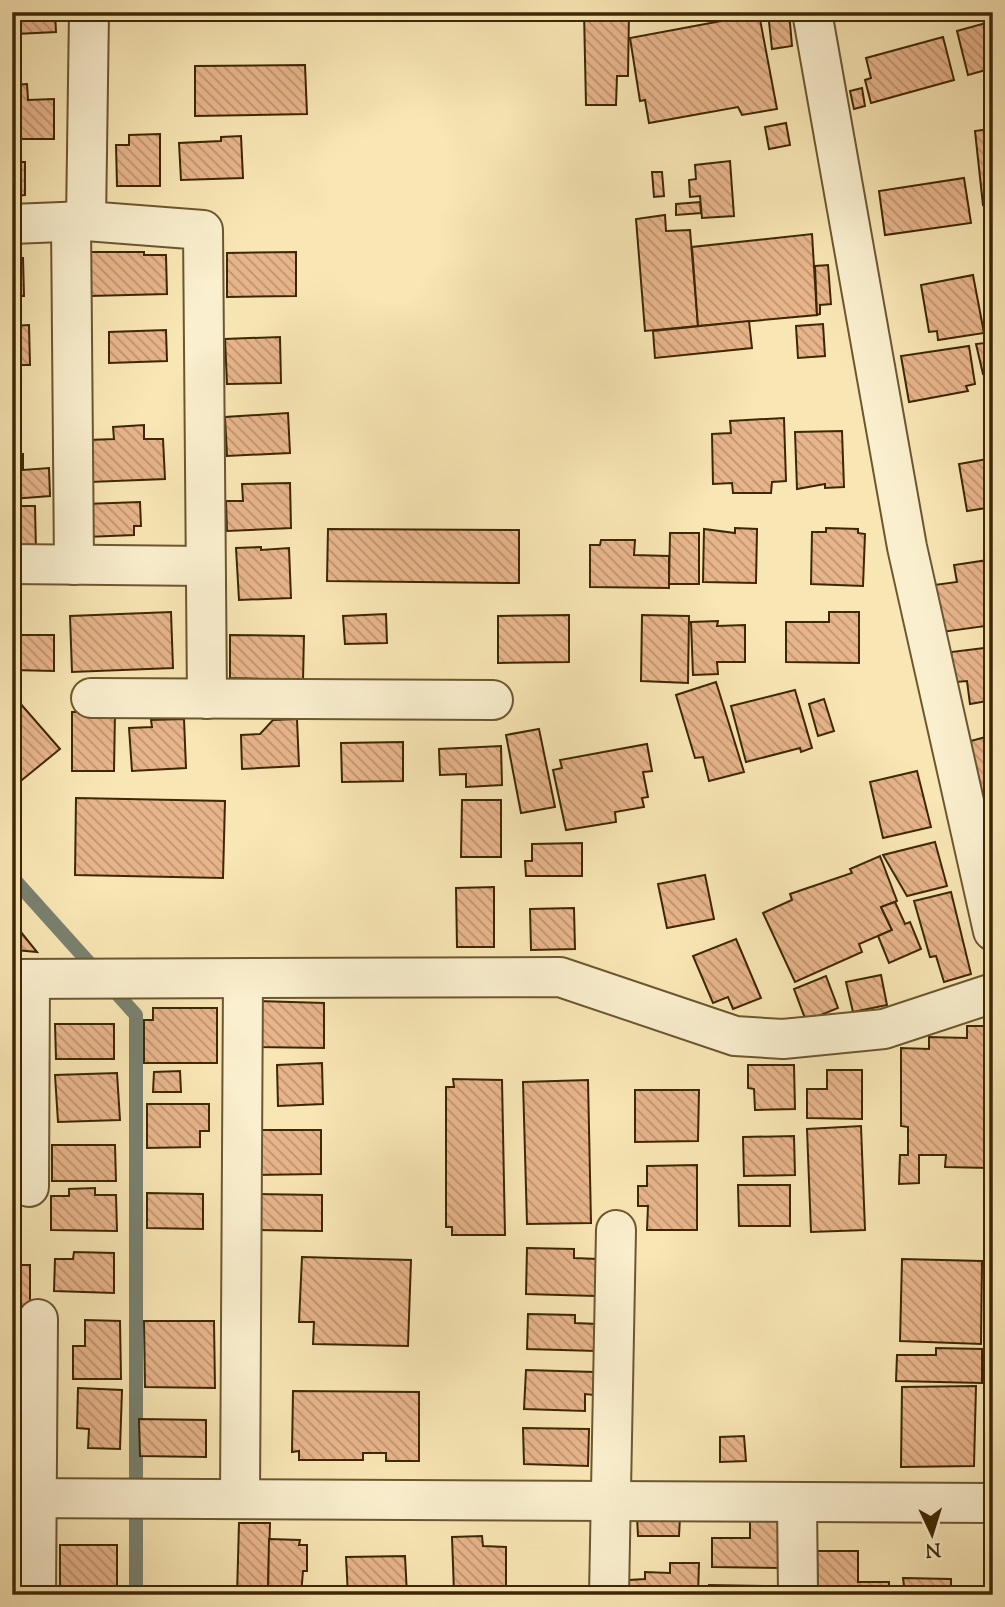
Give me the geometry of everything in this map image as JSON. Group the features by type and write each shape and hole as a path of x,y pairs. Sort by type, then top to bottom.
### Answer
{"street":[{"path":"74,565 79,221 89,12"},
{"path":"812,12 907,547 993,931"},
{"path":"12,223 79,221 203,230 207,699"},
{"path":"12,564 205,566"},
{"path":"91,698 493,700"},
{"path":"29,1187 21,979 243,981 560,977 735,1036 783,1038 884,1028 993,993"},
{"path":"240,1499 243,981"},
{"path":"609,1595 616,1230"},
{"path":"36,1595 25,1498 38,1318"},
{"path":"25,1498 993,1503"},
{"path":"797,1502 798,1595"}],"building":[{"path":"12,12 55,12 56,32 16,34 16,44 12,45"},
{"path":"584,12 629,12 628,76 617,76 616,105 586,105"},
{"path":"789,12 792,46 772,49 768,13"},
{"path":"759,14 777,109 742,115 738,107 649,123 645,100 640,101 630,38"},
{"path":"993,21 993,68 968,75 957,31"},
{"path":"943,37 954,80 871,103 865,80 871,78 866,58"},
{"path":"305,65 307,114 195,116 195,66"},
{"path":"27,84 28,100 54,99 54,139 12,139 12,85"},
{"path":"862,88 865,106 854,109 850,91"},
{"path":"987,100 993,100 993,203 983,205 975,131 989,129"},
{"path":"786,123 790,145 769,149 765,127"},
{"path":"160,134 160,186 117,186 116,145 129,145 129,135"},
{"path":"241,136 243,178 181,180 179,143 221,141 221,137"},
{"path":"730,161 734,216 702,218 700,196 690,197 689,180 696,179 695,165"},
{"path":"12,162 25,162 25,195 12,196"},
{"path":"652,172 662,172 664,196 654,197"},
{"path":"964,178 971,223 885,235 879,191"},
{"path":"700,202 701,213 676,215 676,204"},
{"path":"665,215 666,231 690,230 698,326 645,331 636,219"},
{"path":"812,234 817,315 698,326 692,247"},
{"path":"90,252 144,252 144,255 166,255 167,294 90,296"},
{"path":"296,252 296,296 227,297 227,253"},
{"path":"12,258 23,258 24,296 12,296"},
{"path":"828,265 831,304 820,305 820,314 817,315 815,266"},
{"path":"973,275 984,333 938,340 937,331 929,332 921,285"},
{"path":"749,321 752,348 655,358 653,331"},
{"path":"823,324 825,356 798,358 796,326"},
{"path":"29,325 30,365 12,365 12,326"},
{"path":"166,330 167,361 109,363 109,332"},
{"path":"280,337 281,383 227,384 225,339"},
{"path":"993,342 993,372 983,374 976,344"},
{"path":"969,346 975,384 966,386 968,391 909,402 901,356"},
{"path":"288,413 290,453 227,456 225,417"},
{"path":"784,418 786,481 772,482 771,493 733,493 732,483 713,484 712,434 731,433 730,421"},
{"path":"144,425 144,439 163,439 165,479 90,482 89,440 114,439 113,427"},
{"path":"842,431 844,487 825,488 825,484 797,489 795,432"},
{"path":"12,454 23,454 23,470 49,468 50,496 12,499"},
{"path":"993,458 993,507 967,511 959,464"},
{"path":"290,483 291,528 227,531 226,501 243,501 242,484"},
{"path":"140,502 141,526 134,526 134,535 86,537 85,504"},
{"path":"12,506 35,506 36,552 12,552"},
{"path":"735,528 757,529 756,583 703,582 704,529 735,533"},
{"path":"826,528 858,529 858,533 865,534 863,586 811,584 812,532 826,532"},
{"path":"328,529 519,530 519,583 327,581"},
{"path":"670,533 699,533 699,584 669,584"},
{"path":"601,540 635,540 634,555 669,556 669,588 590,587 590,545 600,545"},
{"path":"261,547 261,550 289,548 291,598 239,600 236,548"},
{"path":"988,560 993,591 993,625 942,632 934,585 957,582 954,565"},
{"path":"171,612 173,668 72,672 70,616"},
{"path":"829,612 859,612 859,663 786,662 786,622 829,622"},
{"path":"386,614 387,643 345,644 343,616"},
{"path":"569,615 569,662 498,663 498,616"},
{"path":"642,615 689,616 688,683 641,681"},
{"path":"718,621 717,626 745,625 745,662 717,662 718,674 693,675 691,622"},
{"path":"12,629 18,630 18,635 54,635 54,671 12,670"},
{"path":"230,635 304,636 303,680 230,678"},
{"path":"993,647 993,700 970,704 967,681 956,682 951,652"},
{"path":"716,682 744,772 709,781 703,757 695,758 676,695"},
{"path":"795,690 812,748 801,752 800,748 746,762 731,706"},
{"path":"12,694 60,749 22,780 12,769"},
{"path":"824,699 834,731 818,736 809,704"},
{"path":"72,712 115,712 114,771 72,771"},
{"path":"184,719 186,768 132,771 129,728 152,727 151,720"},
{"path":"297,719 299,766 242,769 241,735 260,734 273,720"},
{"path":"539,729 555,807 521,813 506,735"},
{"path":"993,735 993,796 983,799 967,742"},
{"path":"403,742 403,781 342,782 341,743"},
{"path":"647,744 652,771 643,772 648,797 642,798 644,807 615,812 616,822 566,830 553,770 562,768 560,760"},
{"path":"501,746 502,785 466,787 466,774 440,775 439,749"},
{"path":"917,771 931,827 883,838 870,782"},
{"path":"76,798 225,801 223,878 75,875"},
{"path":"462,800 501,800 501,857 461,857"},
{"path":"935,842 947,886 907,896 883,855"},
{"path":"582,843 582,876 526,876 525,861 532,861 532,844"},
{"path":"880,856 897,901 881,907 892,930 859,944 862,952 795,982 763,913 792,900 790,894 852,873 850,869"},
{"path":"705,875 714,919 667,928 658,884"},
{"path":"494,887 494,947 457,947 456,888"},
{"path":"951,892 971,974 944,982 936,956 930,957 914,901"},
{"path":"895,902 905,924 910,922 921,949 889,963 878,936 892,930 881,907"},
{"path":"574,908 575,949 531,950 530,909"},
{"path":"16,926 37,952 16,950"},
{"path":"736,939 761,998 733,1009 728,997 713,1003 693,956"},
{"path":"881,975 887,1005 853,1012 846,982"},
{"path":"826,976 838,1008 806,1021 794,989"},
{"path":"258,1001 324,1003 324,1048 257,1047"},
{"path":"153,1008 217,1008 217,1063 144,1063 144,1020 153,1020"},
{"path":"55,1024 114,1024 114,1059 56,1059"},
{"path":"967,1026 987,1026 989,1168 945,1167 946,1155 919,1155 919,1183 899,1184 900,1155 908,1155 908,1127 901,1126 901,1048 929,1049 929,1037 967,1038"},
{"path":"322,1063 323,1104 278,1106 277,1065"},
{"path":"748,1065 794,1065 795,1109 755,1110 754,1089 748,1088"},
{"path":"827,1070 862,1070 862,1119 807,1118 807,1089 827,1089"},
{"path":"180,1071 181,1092 153,1092 154,1072"},
{"path":"117,1073 120,1120 58,1122 55,1075"},
{"path":"453,1079 502,1080 505,1235 452,1235 452,1227 446,1227 446,1087 454,1087"},
{"path":"588,1080 591,1223 527,1224 523,1082"},
{"path":"635,1090 699,1090 698,1141 635,1142"},
{"path":"147,1104 209,1104 209,1131 200,1131 200,1147 147,1148"},
{"path":"861,1126 865,1230 811,1232 807,1129"},
{"path":"251,1130 321,1130 321,1174 251,1175"},
{"path":"794,1136 795,1175 744,1176 743,1137"},
{"path":"52,1145 115,1145 116,1181 52,1181"},
{"path":"697,1165 697,1230 647,1230 648,1206 638,1206 638,1186 647,1186 647,1166"},
{"path":"738,1185 790,1185 790,1226 739,1226"},
{"path":"95,1188 95,1195 116,1195 117,1231 51,1230 51,1196 69,1196 69,1189"},
{"path":"147,1193 203,1194 203,1229 147,1228"},
{"path":"12,1194 17,1194 18,1226 12,1226"},
{"path":"251,1194 322,1195 322,1231 252,1230"},
{"path":"527,1248 574,1249 574,1258 597,1259 595,1296 526,1294"},
{"path":"74,1252 114,1253 114,1293 54,1291 55,1259 73,1259"},
{"path":"302,1257 411,1260 408,1346 313,1344 314,1322 299,1322"},
{"path":"902,1259 982,1261 981,1344 900,1341"},
{"path":"12,1265 30,1265 30,1311 12,1311"},
{"path":"528,1314 575,1315 575,1323 597,1324 596,1351 527,1349"},
{"path":"85,1320 120,1321 121,1379 73,1379 73,1346 85,1346"},
{"path":"144,1321 214,1321 215,1388 145,1387"},
{"path":"12,1323 17,1323 17,1387 12,1387"},
{"path":"936,1348 982,1349 982,1383 896,1381 897,1355 936,1355"},
{"path":"526,1370 595,1372 594,1395 585,1394 585,1411 524,1409"},
{"path":"976,1386 974,1466 901,1467 902,1387"},
{"path":"78,1388 122,1390 120,1449 88,1448 89,1429 77,1428"},
{"path":"293,1391 419,1392 419,1461 386,1461 386,1453 363,1453 363,1460 299,1460 299,1451 292,1452"},
{"path":"139,1419 206,1420 206,1457 140,1456"},
{"path":"523,1428 589,1429 588,1466 524,1464"},
{"path":"744,1436 746,1461 720,1462 720,1437"},
{"path":"637,1517 680,1517 679,1536 638,1536"},
{"path":"750,1520 782,1521 781,1568 712,1567 712,1538 750,1538"},
{"path":"239,1523 270,1523 268,1595 237,1595"},
{"path":"482,1536 483,1546 506,1547 506,1592 454,1592 452,1537"},
{"path":"269,1539 300,1540 299,1545 307,1545 307,1571 303,1571 301,1595 268,1595"},
{"path":"60,1545 117,1545 117,1590 60,1590"},
{"path":"817,1551 858,1551 858,1582 889,1582 889,1595 818,1595"},
{"path":"405,1556 407,1595 348,1595 346,1557"},
{"path":"670,1563 699,1563 698,1595 628,1595 629,1580 645,1579 645,1572 670,1573"},
{"path":"903,1578 951,1579 951,1593 905,1593"},
{"path":"709,1585 769,1586 769,1595 709,1595"}],"waterway":[{"path":"12,877 136,1015 136,1595"}]}
